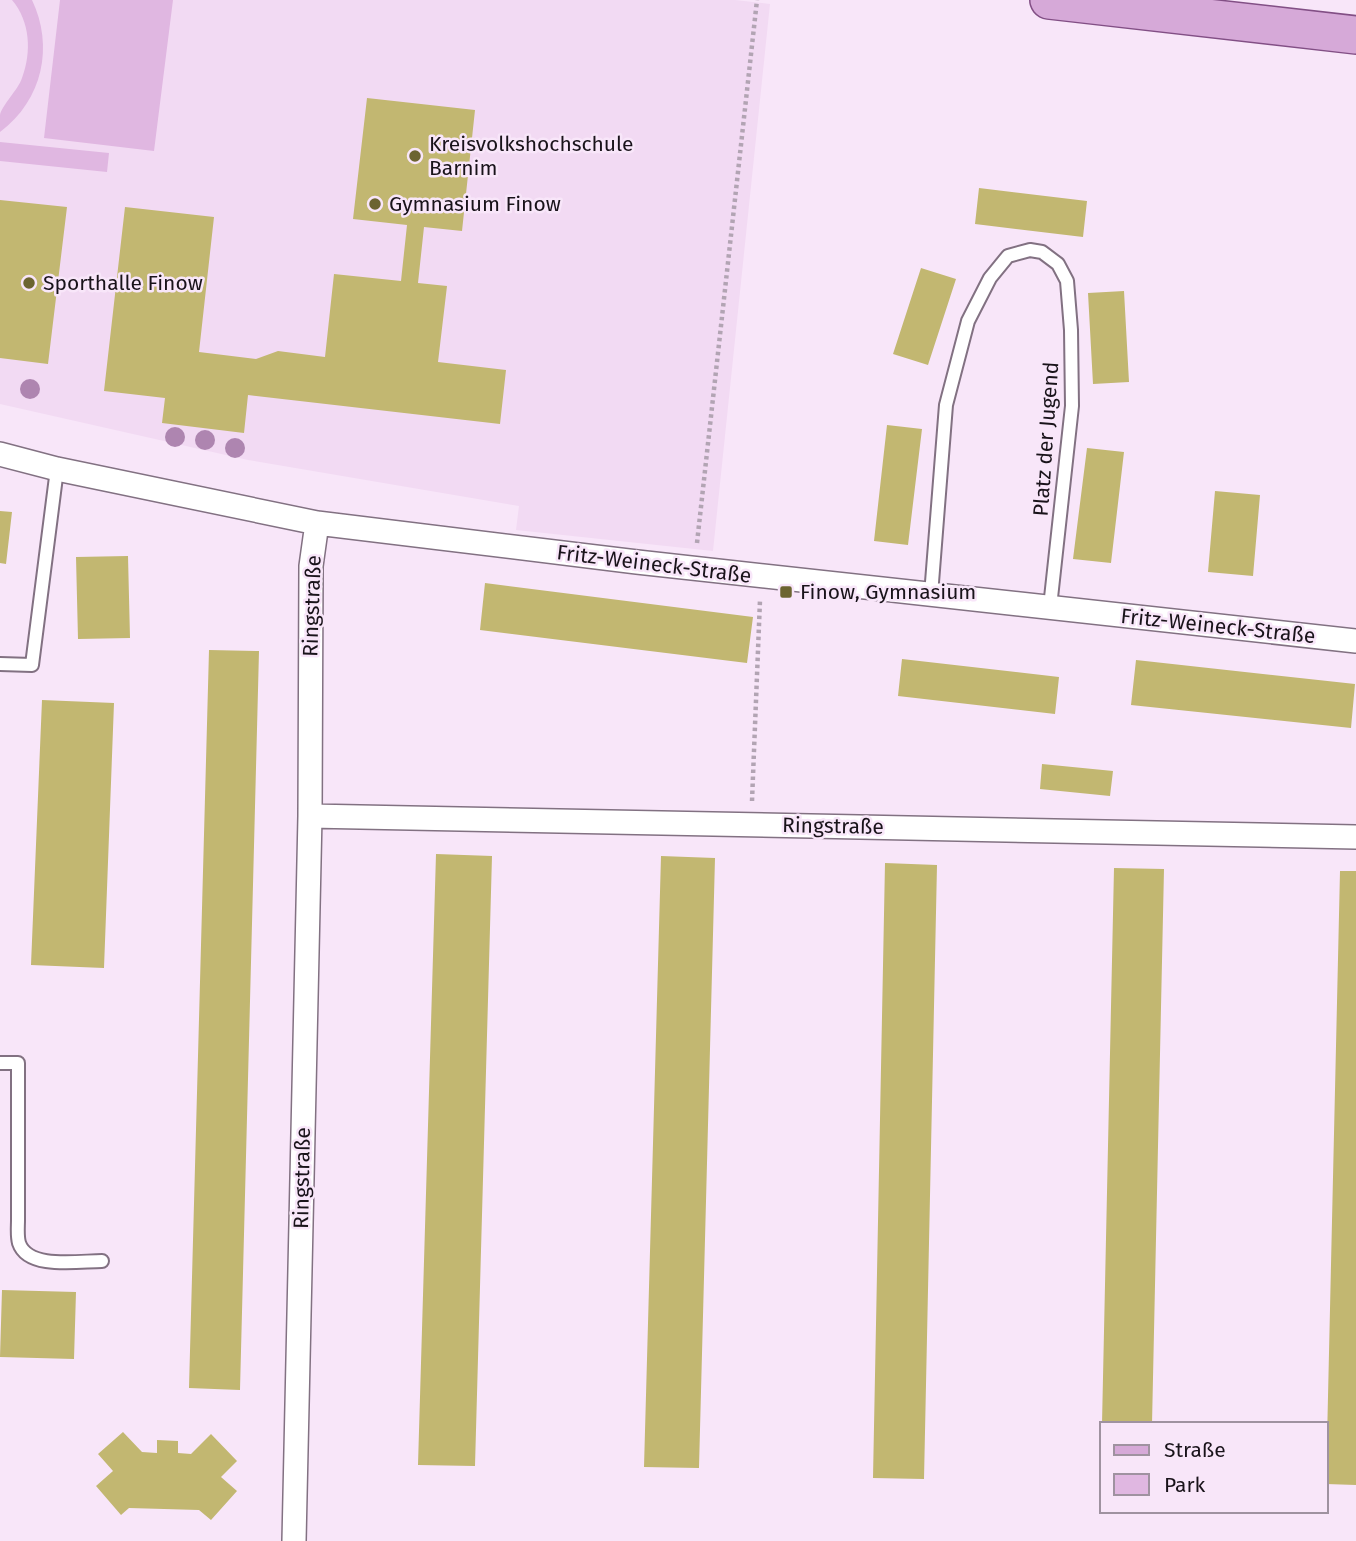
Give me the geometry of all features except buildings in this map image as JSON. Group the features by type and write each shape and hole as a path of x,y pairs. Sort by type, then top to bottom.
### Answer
{"main road":[{"path":"1049,0 1356,34"}],"street":[{"name":"Fritz-Weineck-Straße","path":"0,454 57,469 317,523 694,569 1356,641"},
{"name":"Ringstraße","path":"294,1541 310,816 311,566 317,523"},
{"name":"Ringstraße","path":"310,816 1356,836"}],"lane":[{"name":"Platz der Jugend","path":"932,594 946,405 968,321 990,278 1008,256 1030,250 1042,252 1058,264 1067,281 1071,330 1072,406 1050,607"},
{"path":"0,664 32,665 57,469"},
{"path":"0,1063 18,1063 19,1244 29,1256 42,1262 102,1261"}],"path":[{"path":"694,569 757,0"},
{"path":"751,810 760,592"}],"shaded area":[{"name":"Gymnasium Finow","path":"0,0 735,0 770,4 713,551 516,530 519,506 248,460 0,404"}],"green space":[{"path":"12,0 32,0 39,18 43,54 35,88 15,119 0,132 1,111 20,83 28,47 23,17"},
{"path":"60,0 173,0 154,151 44,138"},
{"path":"0,142 109,153 107,172 0,161"}],"place":[{"name":"Kreisvolkshochschule Barnim","path":"415,156"},
{"name":"Gymnasium Finow","path":"375,204"},
{"name":"Sporthalle Finow","path":"29,283"},
{"name":"Finow, Gymnasium","path":"786,592"}]}
